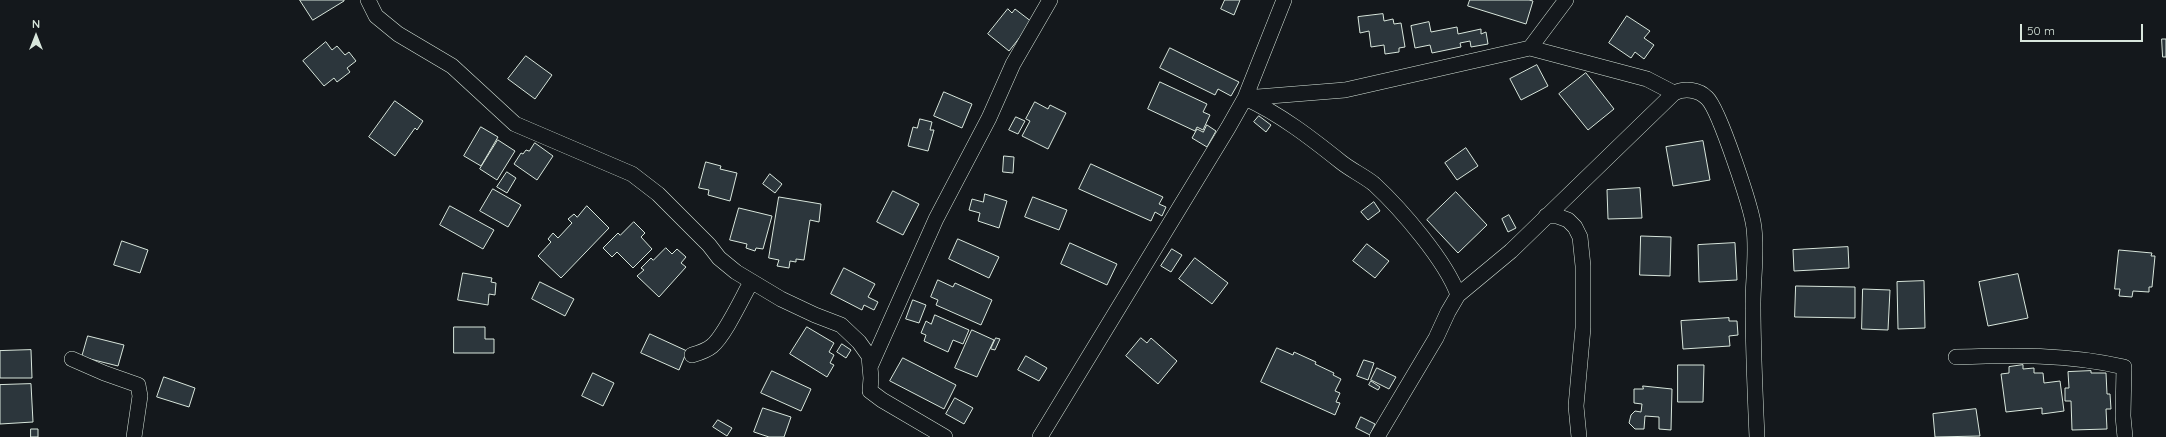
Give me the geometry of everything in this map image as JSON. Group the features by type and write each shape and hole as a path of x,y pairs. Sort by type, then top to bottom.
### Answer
{"street":[{"path":"368,0 376,16 398,34 452,66 515,124 632,174 646,184 709,245 719,258 751,282 815,315 842,325 860,342 869,356 871,378 870,391 882,400 945,437"},
{"path":"869,368 936,219 989,118 1013,64 1050,0"},
{"path":"1040,437 1245,98 1284,0"},
{"path":"1530,48 1566,0"},
{"path":"1245,98 1345,90 1530,48 1647,79 1674,93"},
{"path":"1378,437 1436,338 1458,295 1511,251 1674,93 1683,89 1692,91 1707,98 1718,118 1751,212 1756,253 1753,304 1757,437"},
{"path":"1245,98 1302,131 1345,166 1372,183 1415,229 1454,282 1458,295"},
{"path":"1546,216 1556,216 1568,220 1575,227 1580,238 1584,266 1584,328 1576,406 1579,437"},
{"path":"692,355 713,345 721,336 751,282"},
{"path":"1956,357 2050,355 2097,361 2124,367 2123,416 2125,437"},
{"path":"72,358 104,374 138,385 139,402 134,437"}],"building":[{"path":"300,0 344,0 344,1 313,20"},
{"path":"1225,0 1240,0 1234,15 1221,9"},
{"path":"1470,0 1533,1 1526,24 1468,6"},
{"path":"1008,9 1012,13 1015,9 1032,22 1009,51 988,34"},
{"path":"1383,14 1384,21 1393,19 1394,24 1401,23 1405,47 1399,48 1399,52 1385,54 1384,45 1371,47 1369,31 1360,33 1358,17"},
{"path":"1627,16 1650,31 1644,38 1654,45 1644,59 1635,52 1631,58 1609,43"},
{"path":"1429,22 1431,32 1457,27 1458,34 1481,29 1481,34 1486,32 1488,44 1471,47 1470,41 1460,43 1461,47 1432,53 1430,45 1415,48 1411,26"},
{"path":"2162,39 2166,39 2166,57 2163,57"},
{"path":"326,42 332,50 337,46 345,55 349,52 356,61 347,68 350,72 337,82 334,78 324,86 303,61"},
{"path":"1170,48 1239,82 1231,96 1218,89 1215,95 1160,68"},
{"path":"526,56 552,75 535,99 508,79"},
{"path":"1537,65 1548,86 1521,100 1510,79"},
{"path":"1586,73 1614,109 1588,130 1559,94"},
{"path":"1160,82 1207,104 1203,112 1210,115 1203,130 1197,127 1195,131 1148,109"},
{"path":"944,92 972,104 962,128 934,116"},
{"path":"395,101 423,121 417,130 415,128 395,156 369,137"},
{"path":"1035,102 1048,109 1050,105 1066,113 1048,149 1022,136 1030,121 1026,119"},
{"path":"1259,116 1271,125 1266,132 1254,122"},
{"path":"1016,117 1025,121 1018,134 1009,130"},
{"path":"920,119 932,122 930,130 934,130 928,151 908,146 913,127 917,128"},
{"path":"1207,125 1216,131 1207,147 1192,138 1197,129 1203,132"},
{"path":"481,127 498,137 481,166 464,156"},
{"path":"498,140 515,151 497,180 480,169"},
{"path":"1703,141 1710,180 1673,186 1666,147"},
{"path":"535,143 553,156 537,180 514,164 521,153 523,154 526,150 529,151"},
{"path":"1466,148 1478,166 1457,180 1445,163"},
{"path":"1004,156 1014,157 1013,173 1003,172"},
{"path":"706,162 721,166 720,169 737,173 730,201 708,195 709,190 699,188"},
{"path":"1091,164 1163,197 1159,204 1166,207 1162,216 1155,212 1151,221 1079,189"},
{"path":"507,172 516,178 507,193 497,187"},
{"path":"770,174 782,184 775,193 763,184"},
{"path":"1640,188 1642,218 1608,219 1607,190"},
{"path":"493,189 521,205 508,227 480,211"},
{"path":"893,191 919,204 903,235 877,222"},
{"path":"1456,192 1487,225 1458,253 1427,220"},
{"path":"985,194 1007,201 999,228 978,221 980,213 969,210 972,199 983,202"},
{"path":"779,197 821,204 819,222 810,220 804,260 796,259 796,262 790,261 789,268 777,266 779,260 769,258"},
{"path":"1033,197 1067,210 1059,230 1025,217"},
{"path":"1374,202 1380,211 1368,220 1361,212"},
{"path":"450,206 494,230 483,249 440,225"},
{"path":"587,206 609,228 561,278 538,256 551,242 548,239 553,233 558,238 572,223 568,219 574,214 577,217"},
{"path":"739,208 772,216 763,249 756,248 755,251 746,248 747,244 730,240"},
{"path":"1509,215 1516,228 1508,232 1502,219"},
{"path":"634,222 645,233 641,237 652,249 633,268 617,252 612,257 603,248 618,233 620,235"},
{"path":"1641,236 1671,237 1670,276 1640,275"},
{"path":"958,239 999,257 989,278 949,259"},
{"path":"122,241 148,250 140,273 114,265"},
{"path":"1070,243 1117,264 1107,285 1061,264"},
{"path":"1735,243 1737,280 1699,282 1698,245"},
{"path":"1367,244 1389,261 1375,278 1353,261"},
{"path":"1848,247 1849,268 1794,271 1793,250"},
{"path":"666,248 672,254 677,249 686,257 681,263 686,267 659,297 637,276 644,270 641,268 651,258 653,260"},
{"path":"1172,249 1182,255 1171,272 1161,266"},
{"path":"2119,250 2152,253 2151,256 2155,256 2152,287 2149,287 2149,292 2133,291 2132,297 2119,296 2120,289 2115,289"},
{"path":"1195,258 1228,283 1212,304 1179,279"},
{"path":"844,268 875,284 868,297 878,302 874,310 864,305 862,310 831,294"},
{"path":"463,273 492,278 491,282 496,283 495,295 489,294 488,305 458,300"},
{"path":"2018,274 2028,318 1988,326 1979,282"},
{"path":"938,280 953,287 955,283 992,300 981,325 936,305 938,300 931,297"},
{"path":"1924,281 1925,328 1898,329 1897,282"},
{"path":"540,282 574,299 565,316 532,299"},
{"path":"1796,286 1855,287 1855,318 1795,317"},
{"path":"1863,289 1890,290 1888,330 1862,329"},
{"path":"913,300 926,305 919,323 906,319"},
{"path":"935,315 969,330 963,344 953,340 948,352 924,341 926,335 921,333 926,321 931,324"},
{"path":"1729,318 1729,321 1737,321 1738,335 1729,336 1730,346 1683,349 1681,321"},
{"path":"454,327 485,327 485,339 494,339 494,353 454,353"},
{"path":"807,327 834,343 829,352 834,355 830,363 834,365 827,377 790,354"},
{"path":"972,330 994,340 977,377 955,368"},
{"path":"650,334 687,351 679,370 641,353"},
{"path":"88,336 124,345 118,366 82,357"},
{"path":"996,338 1000,339 995,350 991,349"},
{"path":"1141,338 1147,343 1151,338 1177,361 1158,384 1126,356"},
{"path":"842,344 851,350 846,358 837,352"},
{"path":"1277,348 1293,355 1294,352 1316,362 1315,364 1334,373 1333,375 1341,379 1335,391 1340,393 1336,402 1340,403 1335,415 1261,382"},
{"path":"31,350 32,378 0,378 0,351"},
{"path":"1026,356 1047,368 1039,381 1018,370"},
{"path":"903,358 956,385 944,409 890,381"},
{"path":"1364,360 1374,363 1368,380 1357,376"},
{"path":"1678,365 1704,365 1703,402 1678,402"},
{"path":"2023,365 2023,369 2034,368 2034,373 2043,373 2044,383 2060,381 2064,411 2042,414 2042,408 2006,412 2001,374 2009,373 2009,367"},
{"path":"1377,368 1396,377 1389,389 1371,380"},
{"path":"772,371 811,389 801,411 761,393"},
{"path":"2091,371 2091,373 2106,373 2107,394 2110,394 2111,409 2106,409 2107,429 2072,430 2071,401 2065,401 2065,388 2069,388 2068,372"},
{"path":"593,373 614,383 603,406 582,396"},
{"path":"164,377 195,388 189,407 157,397"},
{"path":"1371,381 1380,387 1378,390 1369,385"},
{"path":"31,384 33,422 0,424 0,385"},
{"path":"1643,386 1672,389 1671,430 1659,429 1659,417 1645,416 1644,429 1635,429 1629,423 1631,415 1635,411 1641,412 1642,404 1634,403 1634,389 1643,389"},
{"path":"955,398 973,408 964,424 946,414"},
{"path":"763,408 791,417 784,437 769,437 754,432"},
{"path":"1976,409 1980,436 1935,437 1933,414"},
{"path":"1361,417 1375,424 1370,435 1356,428"},
{"path":"718,420 732,428 727,436 713,427"},
{"path":"31,429 38,429 38,437 31,437"}]}
